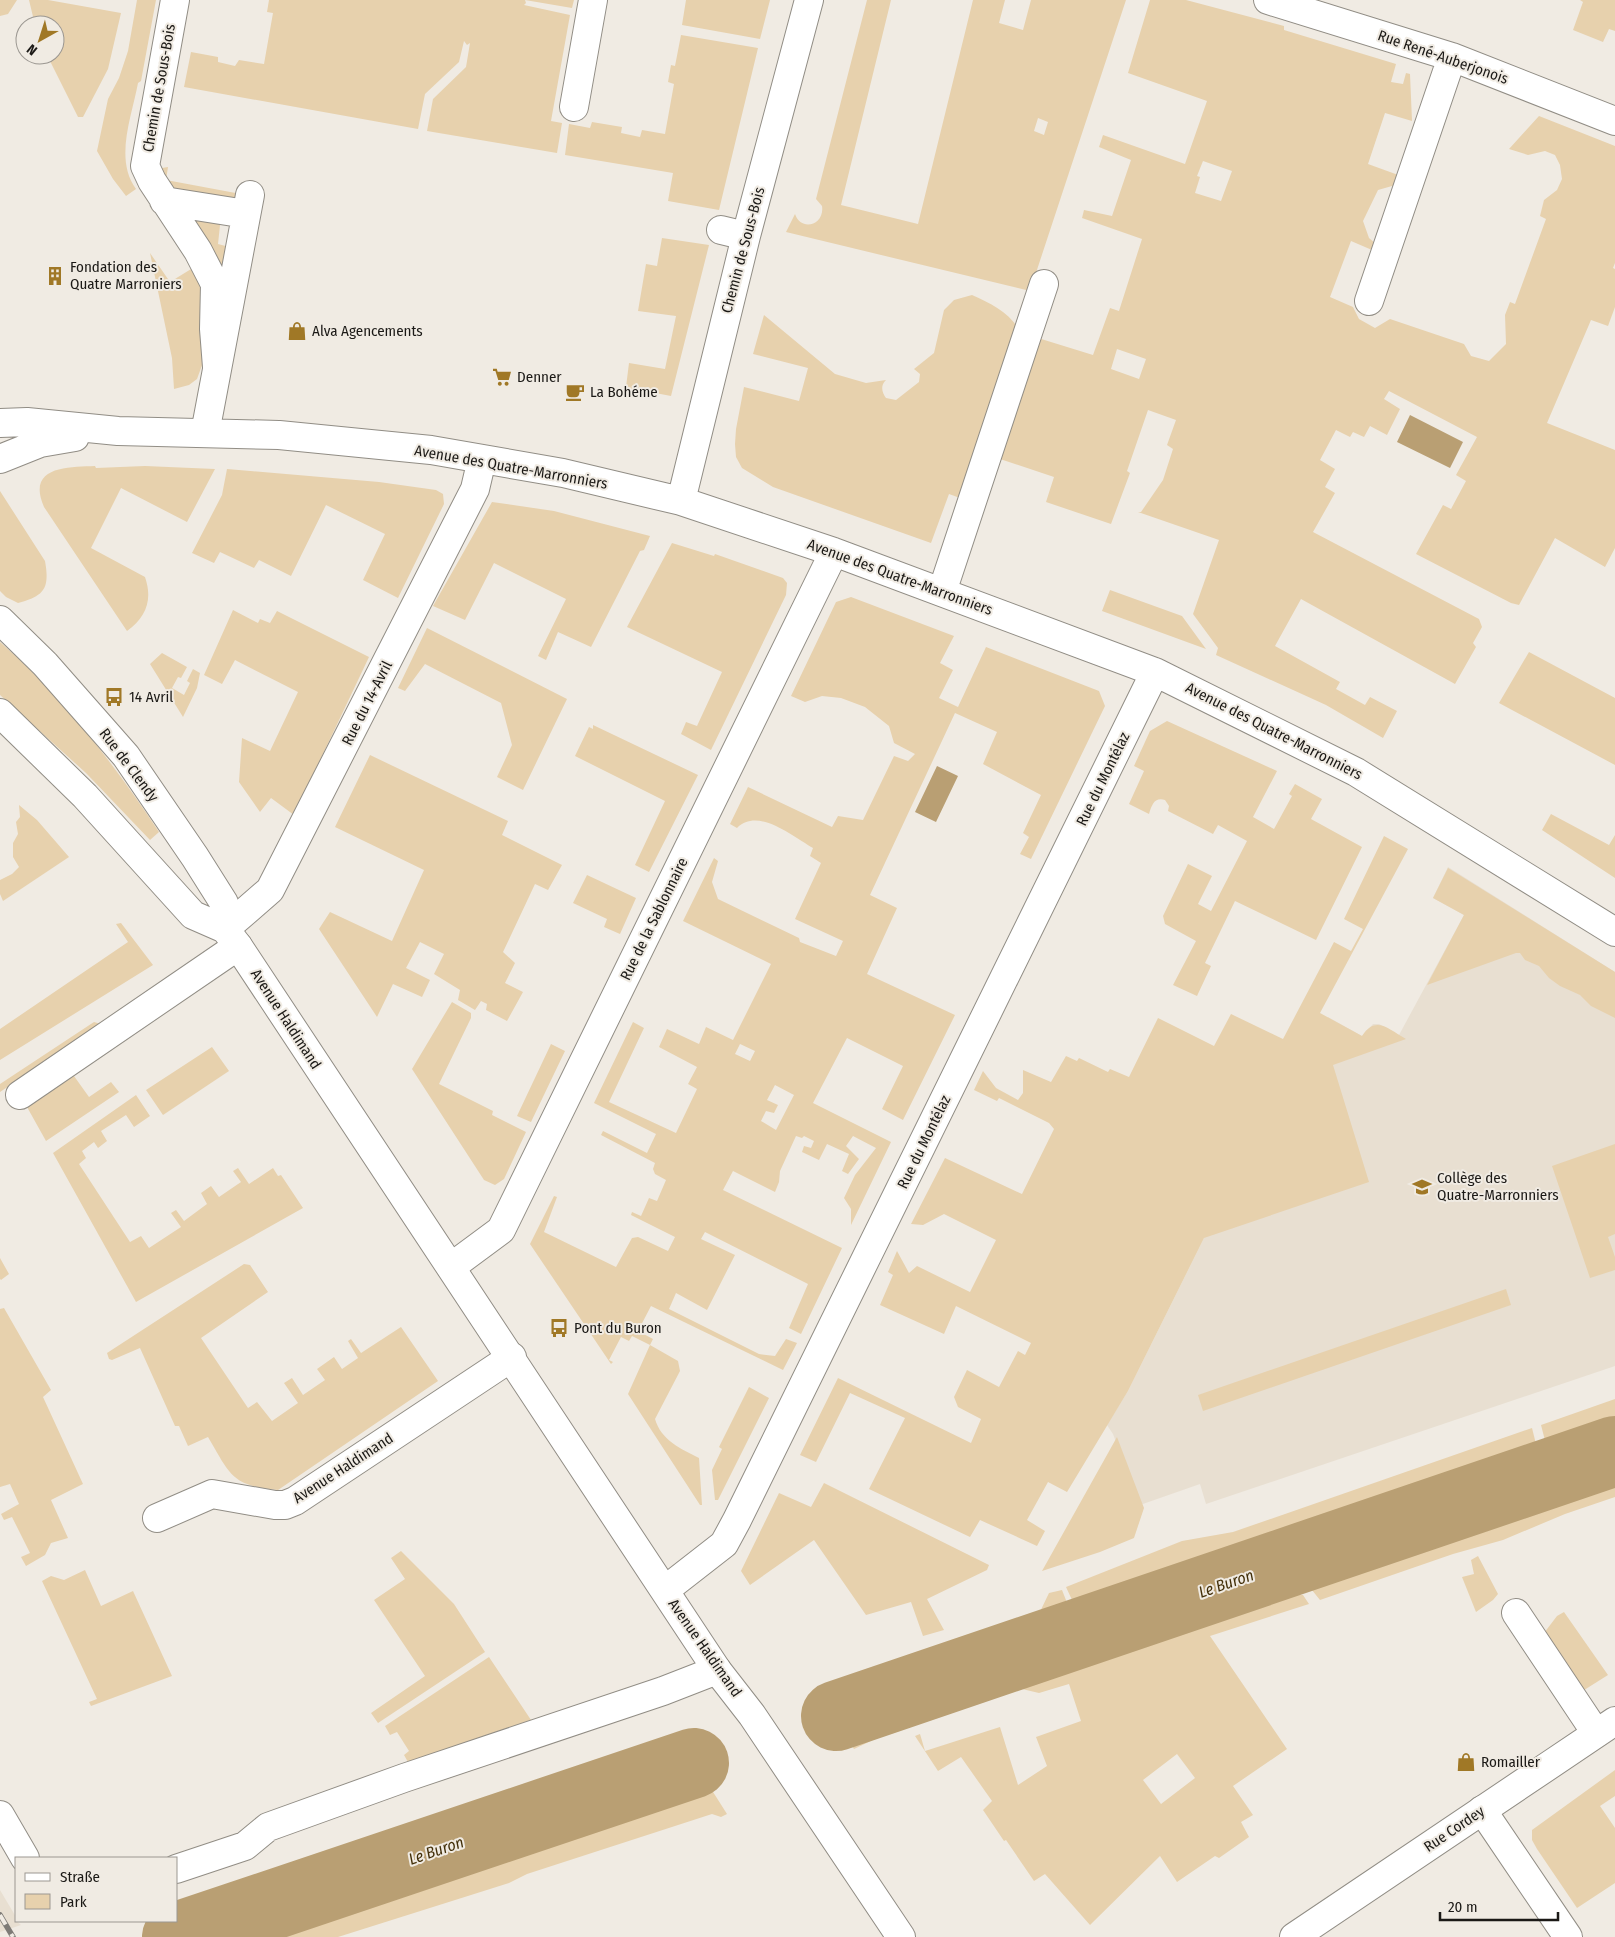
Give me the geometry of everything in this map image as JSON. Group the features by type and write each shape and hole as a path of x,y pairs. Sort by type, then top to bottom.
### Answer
{"street":[{"name":"Chemin de Sous-Bois","path":"175,0 145,166 164,200 198,251 215,284 214,329 217,367"},
{"path":"574,107 593,0"},
{"name":"Chemin de Sous-Bois","path":"681,501 734,233 809,0"},
{"name":"Rue René-Auberjonois","path":"1268,0 1452,57 1615,121"},
{"path":"1369,301 1452,57"},
{"path":"164,200 248,205 205,433"},
{"path":"942,592 1044,284"},
{"path":"0,423 27,422 118,431"},
{"path":"0,459 40,443 118,431"},
{"name":"Avenue des Quatre-Marronniers","path":"118,431 279,435 431,450 563,473 681,501 834,552 1155,672 1356,772 1615,932"},
{"name":"Rue du 14-Avril","path":"20,1095 231,938 270,890 471,498 482,459"},
{"name":"Rue de la Sablonnaire","path":"451,1267 501,1230 834,552"},
{"name":"Rue de Clendy","path":"0,620 45,664 126,756 224,903 231,938"},
{"name":"Rue du Montélaz","path":"665,1590 724,1544 737,1520 1155,672"},
{"path":"6,719 85,796 193,915 231,938"},
{"name":"Avenue Haldimand","path":"231,938 512,1357 717,1670 752,1715 901,1937"},
{"name":"Avenue Haldimand","path":"157,1518 212,1494 275,1505 285,1505 295,1501 512,1357"},
{"path":"1516,1613 1606,1727"},
{"path":"178,1868 245,1846 268,1827 717,1670"},
{"name":"Rue Cordey","path":"1294,1937 1606,1727"},
{"path":"1482,1810 1568,1937"},
{"path":"0,1815 24,1857"}],"shaded area":[{"path":"1410,415 1463,442 1450,468 1397,442"},
{"path":"937,766 958,776 936,822 915,812"},
{"name":"Collège des Quatre-Marronniers","path":"1448,867 1615,972 1615,1366 1206,1504 1200,1484 1140,1505 1113,1434 1107,1425 1128,1391 1204,1238 1328,1017 1362,1036 1373,1024 1379,1024 1399,1035 1464,915 1433,898"},
{"path":"0,1890 15,1915 15,1922 21,1925 0,1932"}],"green space":[{"path":"0,0 17,0 8,14 0,16"},
{"path":"29,0 48,0 121,13 108,69 83,117 78,117 52,65 65,65 65,15 33,15"},
{"path":"137,0 156,0 141,81 138,83 126,137 126,164 136,189 126,196 113,179 97,151 108,99 119,78 128,51"},
{"path":"269,0 525,0 526,3 524,5 570,15 551,121 562,123 557,153 427,131 433,99 466,67 470,43 467,45 464,41 459,62 425,94 418,129 184,87 191,52 218,57 218,62 235,66 239,60 264,64 273,13 267,12"},
{"path":"525,0 574,0 572,8"},
{"path":"686,0 770,0 760,39 682,25"},
{"path":"867,0 891,0 841,205 918,224 973,0 1005,0 999,23 1023,30 1031,0 1126,0 1030,291 786,232 795,214 798,220 807,224 812,224 820,218 822,206 816,199","holes":["1038,118 1048,122 1044,135 1034,131"]},
{"path":"1150,0 1186,0 1284,26 1284,30 1396,64 1391,82 1403,84 1406,73 1410,74 1412,121 1385,113 1368,164 1401,176 1399,184 1378,190 1363,221 1369,238 1376,244 1372,250 1351,241 1330,297 1353,307 1359,319 1375,328 1390,319 1464,344 1471,356 1489,361 1506,344 1505,315 1510,302 1515,304 1546,219 1540,216 1544,200 1557,190 1562,179 1560,165 1555,155 1545,151 1528,155 1509,149 1539,116 1615,146 1615,263 1613,268 1615,269 1615,307 1608,326 1591,320 1547,423 1615,450 1615,548 1605,567 1555,538 1519,605 1511,603 1416,554 1443,505 1451,509 1466,481 1456,475 1477,437 1389,391 1384,399 1400,409 1387,435 1370,426 1364,437 1353,432 1350,437 1336,430 1320,460 1335,469 1325,487 1335,493 1313,532 1479,619 1482,627 1473,643 1476,647 1455,684 1301,599 1275,646 1340,682 1336,689 1365,705 1370,697 1397,711 1383,738 1326,705 1216,655 1218,648 1193,614 1219,540 1138,512 1141,512 1163,480 1173,449 1167,445 1176,420 1148,410 1127,471 1130,473 1111,524 1046,502 1054,477 1000,459 1038,338 1093,355 1110,308 1119,311 1142,239 1082,218 1084,210 1112,216 1131,160 1099,147 1103,135 1185,164 1207,101 1128,73","holes":["1203,161 1232,171 1221,201 1195,193 1200,177 1197,176","1117,349 1146,359 1139,379 1111,369"]},
{"path":"1580,0 1615,0 1615,31 1609,29 1603,42 1573,30 1583,2"},
{"path":"681,35 758,48 719,210 668,201 673,173 565,155 569,124 590,128 592,122 622,127 621,133 640,137 642,130 665,134 674,84 668,82 671,65 675,66"},
{"path":"168,167 166,180 241,194 236,203 177,196 160,175 162,168"},
{"path":"188,215 221,216 218,244 233,248 221,307"},
{"path":"662,238 709,245 671,396 650,392 635,396 629,394 626,387 629,363 665,369 676,316 638,311 646,264 657,266"},
{"path":"150,253 170,282 196,266 206,285 205,357 197,379 189,385 174,389 172,358"},
{"path":"972,295 992,304 1009,317 1018,328 960,498 949,494 931,543 773,487 742,468 736,457 735,444 744,387 799,401 808,368 753,354 764,315 835,374 866,383 886,380 882,387 883,394 886,398 896,400 919,382 920,374 914,369 934,353 944,310 954,300"},
{"path":"95,466 96,468 145,466 215,469 187,522 121,488 91,548 145,577 148,593 146,607 139,620 127,631 44,507 40,494 41,483 45,476 62,469"},
{"path":"227,469 379,482 436,490 443,494 444,504 398,598 363,580 385,534 326,505 291,576 259,560 254,568 220,552 214,563 192,553 222,495"},
{"path":"0,491 45,561 47,578 43,590 34,597 18,603 6,597 0,591"},
{"path":"492,502 554,511 650,536 644,550 640,551 591,647 558,632 546,660 538,656 566,599 494,563 465,620 433,606"},
{"path":"672,543 714,556 715,554 783,578 787,583 786,595 711,750 681,734 686,722 697,726 722,672 627,627"},
{"path":"1110,590 1182,616 1206,649 1102,611"},
{"path":"851,597 954,636 940,663 953,670 939,698 958,707 986,647 1099,691 1105,706 1031,859 1020,854 1029,837 1023,833 1041,795 983,764 997,732 955,713 870,895 897,908 867,974 955,1015 903,1120 882,1109 903,1066 847,1038 813,1103 891,1142 851,1225 851,1209 844,1198 855,1175 876,1148 853,1136 846,1146 859,1159 848,1174 842,1171 849,1154 827,1144 819,1160 802,1152 804,1146 811,1148 814,1141 804,1136 802,1138 796,1136 780,1171 779,1182 775,1192 733,1171 723,1190 842,1248 801,1334 789,1328 808,1284 705,1232 701,1239 735,1255 707,1310 676,1293 669,1309 759,1354 775,1356 786,1339 797,1343 783,1370 651,1306 638,1331 653,1339 650,1345 632,1336 629,1341 621,1337 609,1360 613,1362 611,1364 530,1244 554,1196 557,1197 544,1232 616,1267 632,1238 638,1237 668,1251 675,1237 631,1215 632,1212 641,1216 649,1198 657,1201 666,1180 655,1174 653,1169 655,1163 601,1135 603,1131 647,1153 656,1134 594,1103 633,1022 644,1028 609,1102 676,1133 697,1089 688,1084 697,1067 659,1047 667,1029 699,1044 706,1027 733,1040 771,964 683,921 714,858 718,861 712,882 718,899 799,938 800,942 836,956 843,941 795,919 821,863 810,856 813,848 785,831 765,822 745,822 737,828 730,824 748,787 832,827 838,816 863,820 894,756 908,761 915,754 894,743 889,726 865,707 841,698 822,696 805,702 791,696 836,602","holes":["740,1044 755,1051 750,1061 735,1054","775,1085 794,1095 776,1130 761,1121 766,1111 774,1113 778,1105 767,1100"]},
{"path":"233,610 258,623 260,619 270,623 277,611 369,657 294,815 271,798 260,812 239,782 242,738 270,751 298,692 235,660 222,684 204,675"},
{"path":"427,628 567,699 523,790 497,777 512,745 501,703 425,664 405,691 398,688"},
{"path":"0,642 66,708 124,781 159,832 150,840 86,773 0,695"},
{"path":"1529,652 1615,698 1615,765 1499,703"},
{"path":"162,653 187,667 181,678 178,677 172,688 184,695 190,683 187,681 193,669 200,673 197,688 183,717 150,664"},
{"path":"1167,721 1277,771 1253,817 1274,829 1292,796 1289,794 1295,784 1322,799 1311,819 1362,847 1316,940 1235,901 1205,963 1211,966 1197,996 1173,985 1196,941 1165,924 1163,916 1188,864 1212,876 1198,904 1211,911 1247,841 1218,825 1213,834 1168,811 1169,806 1165,800 1156,801 1152,805 1149,814 1129,804 1144,771 1134,766 1150,731"},
{"path":"593,725 698,775 649,872 635,865 665,801 575,756 589,727 593,729"},
{"path":"370,755 508,821 502,835 562,865 548,890 535,884 503,952 515,963 505,983 523,992 507,1021 486,1010 487,1004 481,1001 475,1010 458,1000 460,990 434,974 444,954 420,942 406,968 430,980 422,997 393,984 377,1017 319,929 330,912 392,941 424,870 335,827"},
{"path":"19,805 37,820 69,857 3,901 0,894 0,880 12,874 19,867 13,857 13,843 18,834 16,822 20,817"},
{"path":"1551,814 1609,845 1615,835 1615,878 1542,830"},
{"path":"1384,836 1408,849 1320,1013 1362,1036 1372,1026 1377,1025 1388,1028 1406,1039 1333,1065 1369,1182 1204,1238 1128,1391 1067,1492 1048,1482 1027,1520 1045,1531 1037,1546 980,1520 970,1537 869,1489 905,1418 850,1393 816,1462 800,1455 838,1378 971,1443 981,1419 958,1407 954,1397 967,1370 999,1387 1018,1351 1025,1355 1031,1343 956,1306 944,1334 880,1305 893,1275 888,1272 897,1251 909,1273 917,1266 970,1292 996,1240 944,1214 923,1225 911,1224 945,1158 1022,1194 1054,1129 1049,1123 999,1098 997,1101 974,1090 983,1071 996,1088 1018,1100 1023,1093 1023,1070 1051,1082 1066,1056 1077,1061 1079,1058 1108,1072 1110,1069 1129,1077 1158,1018 1214,1046 1231,1014 1283,1039 1334,942 1351,951 1363,929 1344,919"},
{"path":"1448,868 1615,972 1615,1018 1591,1006 1580,995 1560,986 1549,978 1539,966 1525,960 1520,953 1427,985 1464,915 1433,898"},
{"path":"587,875 636,898 620,934 604,927 607,919 573,903"},
{"path":"121,923 153,965 0,1060 0,1029 128,942 116,924"},
{"path":"452,1002 471,1013 471,1018 439,1084 493,1111 492,1115 526,1132 504,1179 495,1185 484,1180 412,1069"},
{"path":"94,1022 101,1024 0,1092 0,1084"},
{"path":"551,1044 565,1051 531,1122 517,1116"},
{"path":"212,1047 229,1071 163,1115 146,1090"},
{"path":"74,1076 89,1097 111,1082 119,1092 46,1141 27,1107"},
{"path":"136,1095 150,1116 134,1127 126,1115 101,1131 107,1141 98,1148 94,1142 82,1151 86,1158 79,1164 130,1242 141,1236 149,1248 181,1227 171,1213 176,1210 184,1221 207,1204 201,1193 211,1186 219,1197 241,1182 233,1171 238,1168 249,1184 273,1168 278,1176 281,1175 303,1208 136,1302 53,1153"},
{"path":"1615,1144 1615,1234 1608,1237 1615,1257 1615,1270 1590,1278 1552,1166"},
{"path":"0,1258 9,1274 1,1280 0,1279"},
{"path":"244,1264 250,1265 268,1292 201,1338 248,1408 257,1402 272,1421 298,1403 284,1383 292,1378 303,1395 325,1380 317,1369 334,1357 342,1369 358,1358 348,1341 351,1339 361,1353 401,1327 438,1381 278,1490 250,1485 234,1476 227,1469 208,1437 188,1446 179,1426 175,1426 140,1348 112,1360 109,1359 107,1353"},
{"path":"1506,1289 1511,1305 1203,1411 1198,1395"},
{"path":"4,1308 51,1390 43,1397 83,1484 51,1500 68,1538 51,1543 45,1555 26,1566 21,1557 30,1553 12,1517 4,1520 1,1514 19,1504 10,1484 0,1487 0,1309"},
{"path":"650,1345 678,1361 680,1371 655,1419 662,1433 672,1443 699,1458 702,1505 700,1505 628,1394"},
{"path":"749,1387 769,1398 718,1500 715,1500 712,1470 722,1449 719,1447"},
{"path":"1615,1399 1615,1434 1549,1456 1541,1425"},
{"path":"1532,1428 1540,1460 1079,1615 1066,1587 1182,1541 1233,1532"},
{"path":"1117,1437 1144,1508 1134,1538 1100,1552 1042,1571"},
{"path":"1615,1467 1615,1497 1565,1514 1503,1540 1453,1554 1320,1600 1299,1574"},
{"path":"824,1483 989,1565 987,1570 927,1599 944,1630 923,1636 911,1602 866,1615 814,1540 750,1585 741,1571 779,1493 811,1507"},
{"path":"401,1551 454,1604 485,1652 378,1723 371,1713 425,1676 374,1600 405,1579 391,1558"},
{"path":"1478,1556 1498,1594 1476,1612 1462,1577 1474,1574 1471,1560"},
{"path":"85,1570 101,1606 133,1591 172,1676 91,1706 89,1702 97,1699 42,1581 51,1576 64,1580"},
{"path":"1288,1577 1300,1595 1303,1595 1309,1604 1210,1636 1287,1749 1233,1786 1253,1815 1241,1822 1249,1837 1219,1858 1215,1856 1177,1882 1160,1856 1090,1925 1045,1874 1034,1881 983,1810 992,1801 961,1757 938,1771 915,1736 920,1734 925,1751 1000,1727 1018,1785 1047,1766 1036,1737 1081,1721 1069,1684 1039,1693 1022,1689 875,1739 854,1749 839,1727","holes":["1177,1754 1195,1778 1161,1804 1143,1780"]},
{"path":"1062,1590 1073,1618 993,1646 992,1636 1036,1620 1049,1593"},
{"path":"1564,1612 1608,1675 1581,1692 1541,1637 1557,1616"},
{"path":"978,1640 979,1650 824,1703 822,1699 884,1671"},
{"path":"489,1657 531,1720 408,1762 404,1755 409,1751 397,1732 390,1735 385,1726"},
{"path":"683,1745 685,1748 443,1830 444,1817 649,1747"},
{"path":"1615,1770 1615,1796 1600,1806 1615,1828 1615,1883 1577,1908 1537,1849 1532,1840 1532,1830"},
{"path":"701,1773 727,1814 721,1817 712,1814 527,1874 509,1883 338,1937 219,1937 641,1793 661,1799 656,1789"}],"waterway":[{"name":"Le Buron","path":"836,1716 1615,1451"},
{"name":"Le Buron","path":"177,1937 694,1763"}],"railway":[{"path":"0,1915 13,1937"}],"place":[{"name":"Fondation des Quatre Marroniers","path":"55,276"},
{"name":"Alva Agencements","path":"297,331"},
{"name":"Denner","path":"502,377"},
{"name":"La Bohéme","path":"575,392"},
{"name":"14 Avril","path":"114,697"},
{"name":"Collège des Quatre-Marronniers","path":"1422,1187"},
{"name":"Pont du Buron","path":"559,1328"},
{"name":"Romailler","path":"1466,1762"}]}
